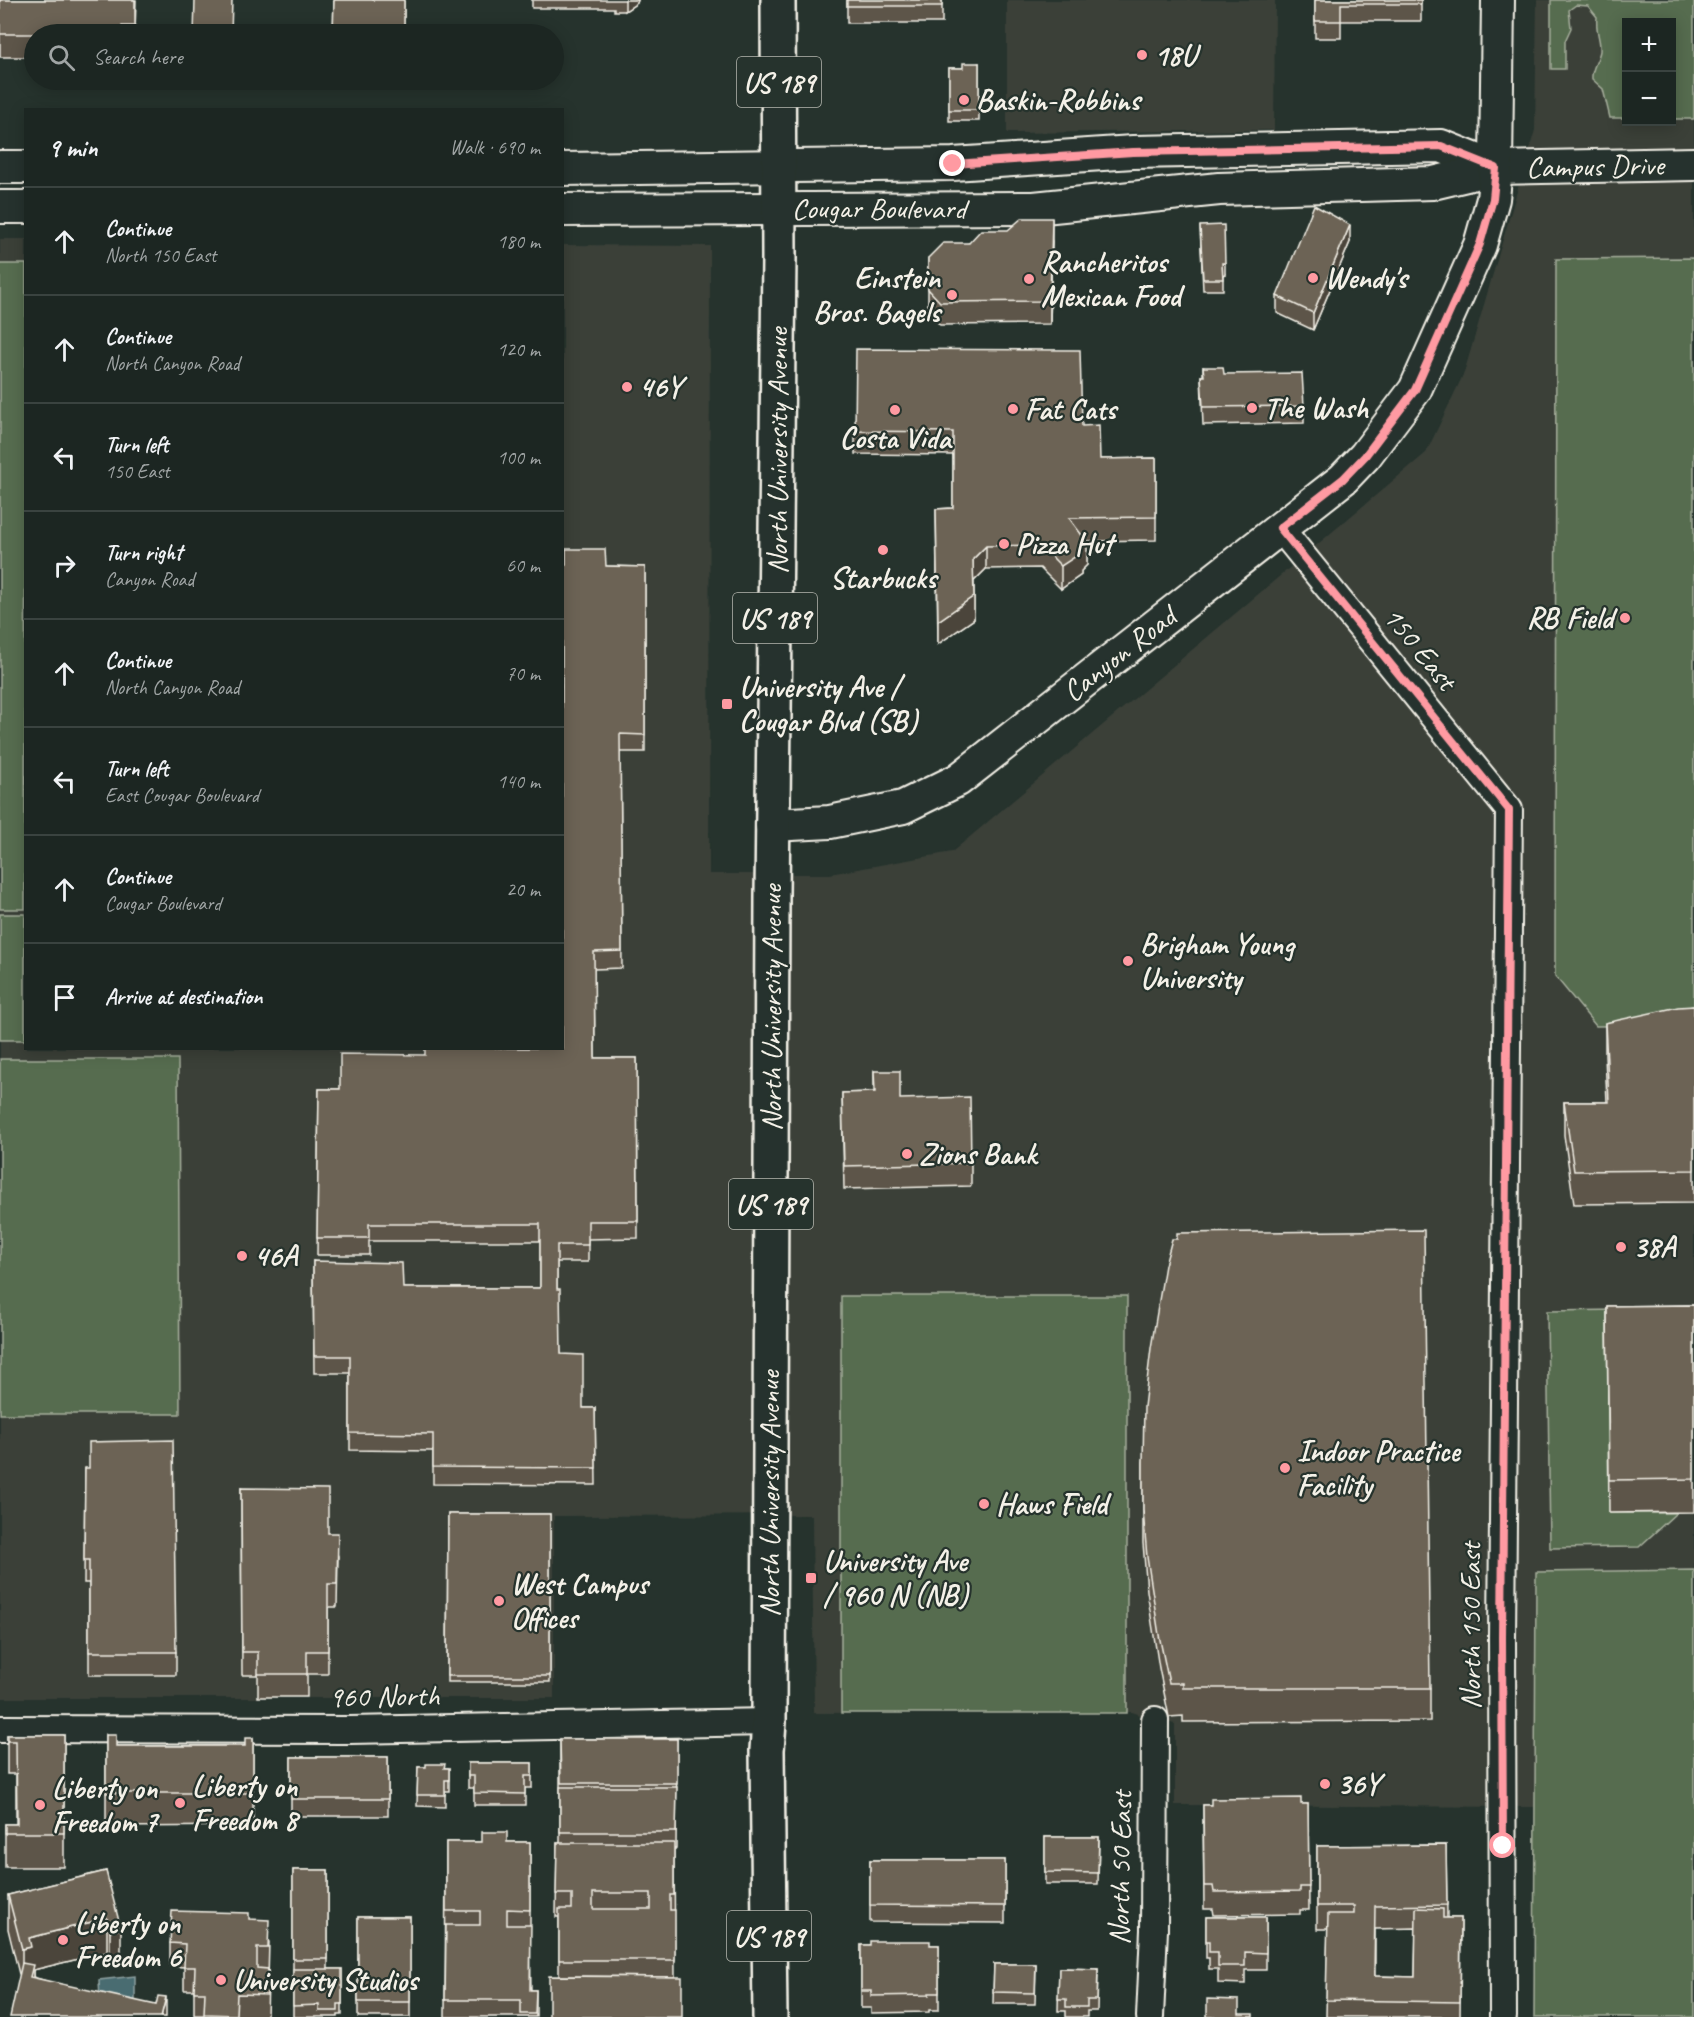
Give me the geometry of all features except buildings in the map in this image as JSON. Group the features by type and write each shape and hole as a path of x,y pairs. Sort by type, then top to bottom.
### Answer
{"highway":[{"name":"North University Avenue","path":"770,2017 767,1750 769,1722 772,825 779,209 778,0"}],"main road":[{"name":"Canyon Road","path":"772,825 830,822 903,807 958,780 1343,479 1365,456 1415,390 1480,244 1493,199 1496,168 1498,0"},
{"name":"Cougar Boulevard","path":"564,169 953,164 1133,152 1441,146 1496,168"},
{"name":"Campus Drive","path":"1496,168 1694,164"},
{"path":"0,167 24,167"},
{"name":"Cougar Boulevard","path":"564,210 1034,208 1219,189 1432,183 1496,168"},
{"path":"0,207 24,207"}],"street":[{"name":"150 East","path":"1280,528 1509,810"},
{"name":"North 150 East","path":"1503,2017 1502,1638 1509,810"},
{"name":"North 50 East","path":"1150,2017 1154,1930 1155,1720"},
{"name":"960 North","path":"0,1729 350,1730 769,1722"}],"shaded area":[{"name":"18U","path":"1007,0 1275,0 1274,130 1007,133"},
{"name":"Brigham Young University","path":"1537,0 1694,0 1694,2017 1534,2017 1534,1807 1175,1805 1175,1724 1132,1712 814,1713 812,1515 554,1516 554,1698 0,1698 0,239 24,239 24,1050 564,1050 564,245 710,246 709,874 830,874 952,852 1426,453 1464,373 1535,130"}],"green space":[{"path":"1551,0 1694,0 1694,119 1676,119 1676,18 1622,18 1622,118 1610,118 1603,89 1592,79 1600,43 1597,17 1588,6 1576,5 1569,10 1571,28 1565,41 1565,69 1551,69"},
{"name":"RB Field","path":"1694,258 1694,1025 1596,1026 1555,976 1556,259"},
{"path":"0,264 24,264 24,909 0,909"},
{"path":"0,914 24,914 24,1040 0,1040"},
{"path":"0,1059 178,1059 180,1414 0,1414"},
{"name":"Haws Field","path":"841,1296 1127,1296 1127,1713 841,1713"},
{"path":"1694,1309 1609,1513 1676,1513 1639,1547 1550,1548 1547,1311"},
{"path":"1694,1570 1694,2017 1534,2017 1536,1572"}],"water":[{"path":"135,1976 135,2004 100,2000 99,1980"}],"place":[{"name":"18U","path":"1142,55"},
{"name":"Baskin-Robbins","path":"964,100"},
{"name":"Wendy's","path":"1313,278"},
{"name":"Rancheritos Mexican Food","path":"1029,279"},
{"name":"Einstein Bros. Bagels","path":"952,295"},
{"name":"46Y","path":"627,387"},
{"name":"The Wash","path":"1252,408"},
{"name":"Fat Cats","path":"1013,409"},
{"name":"Costa Vida","path":"895,410"},
{"name":"Pizza Hut","path":"1004,544"},
{"name":"Starbucks","path":"883,550"},
{"name":"RB Field","path":"1625,618"},
{"name":"University Ave / Cougar Blvd (SB)","path":"727,704"},
{"name":"Brigham Young University","path":"1128,961"},
{"name":"Zions Bank","path":"907,1154"},
{"name":"38A","path":"1621,1247"},
{"name":"46A","path":"242,1256"},
{"name":"Indoor Practice Facility","path":"1285,1468"},
{"name":"Haws Field","path":"984,1504"},
{"name":"University Ave / 960 N (NB)","path":"811,1578"},
{"name":"West Campus Offices","path":"499,1601"},
{"name":"36Y","path":"1325,1784"},
{"name":"Liberty on Freedom 8","path":"180,1803"},
{"name":"Liberty on Freedom 7","path":"40,1805"},
{"name":"Liberty on Freedom 6","path":"63,1940"},
{"name":"University Studios","path":"221,1980"}],"route":[{"path":"953,164 1133,152 1441,146 1496,168 1493,199 1480,244 1415,390 1365,456 1343,479 1280,528 1509,810 1502,1638 1503,1846"}]}
